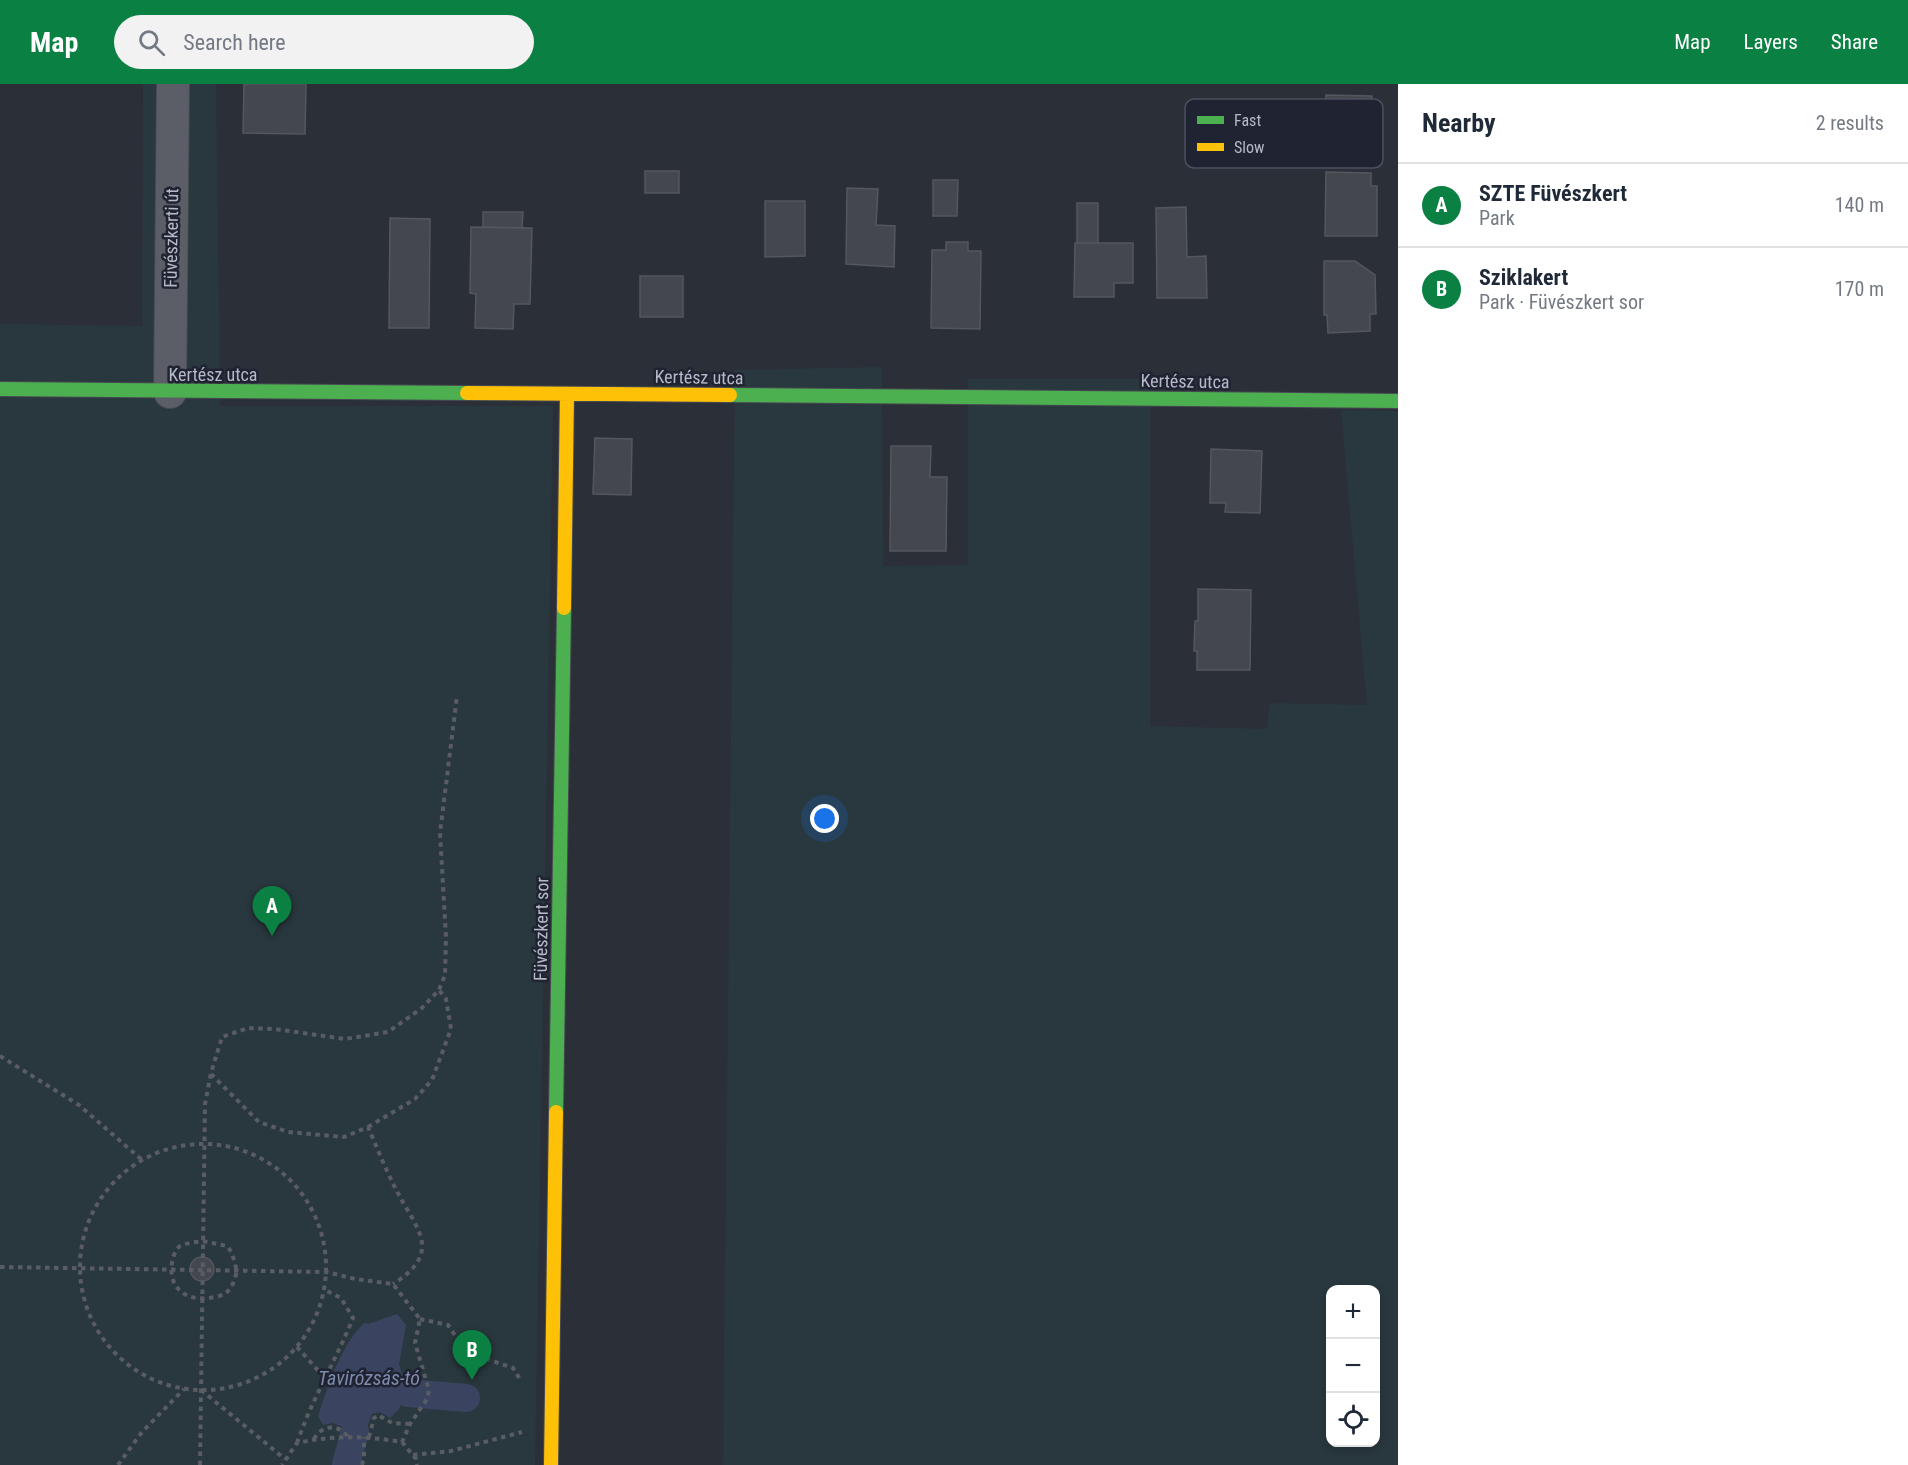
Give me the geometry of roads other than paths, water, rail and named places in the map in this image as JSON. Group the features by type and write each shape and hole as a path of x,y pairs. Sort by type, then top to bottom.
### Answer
{"street":[{"name":"Füvészkerti út","path":"170,392 173,84"},
{"name":"Kertész utca","path":"0,389 1398,401"},
{"name":"Füvészkert sor","path":"551,1465 567,394"}],"water":[{"name":"Tavirózsás-tó","path":"397,1314 406,1325 399,1364 408,1393 398,1410 390,1418 380,1412 372,1414 367,1427 355,1432 333,1423 323,1425 318,1416 336,1366 348,1343 364,1323 368,1324"}],"waterway":[{"path":"408,1393 466,1398"},
{"path":"346,1464 355,1432"}],"place":[{"name":"SZTE Füvészkert","path":"272,936"},
{"name":"Sziklakert","path":"472,1380"}]}
